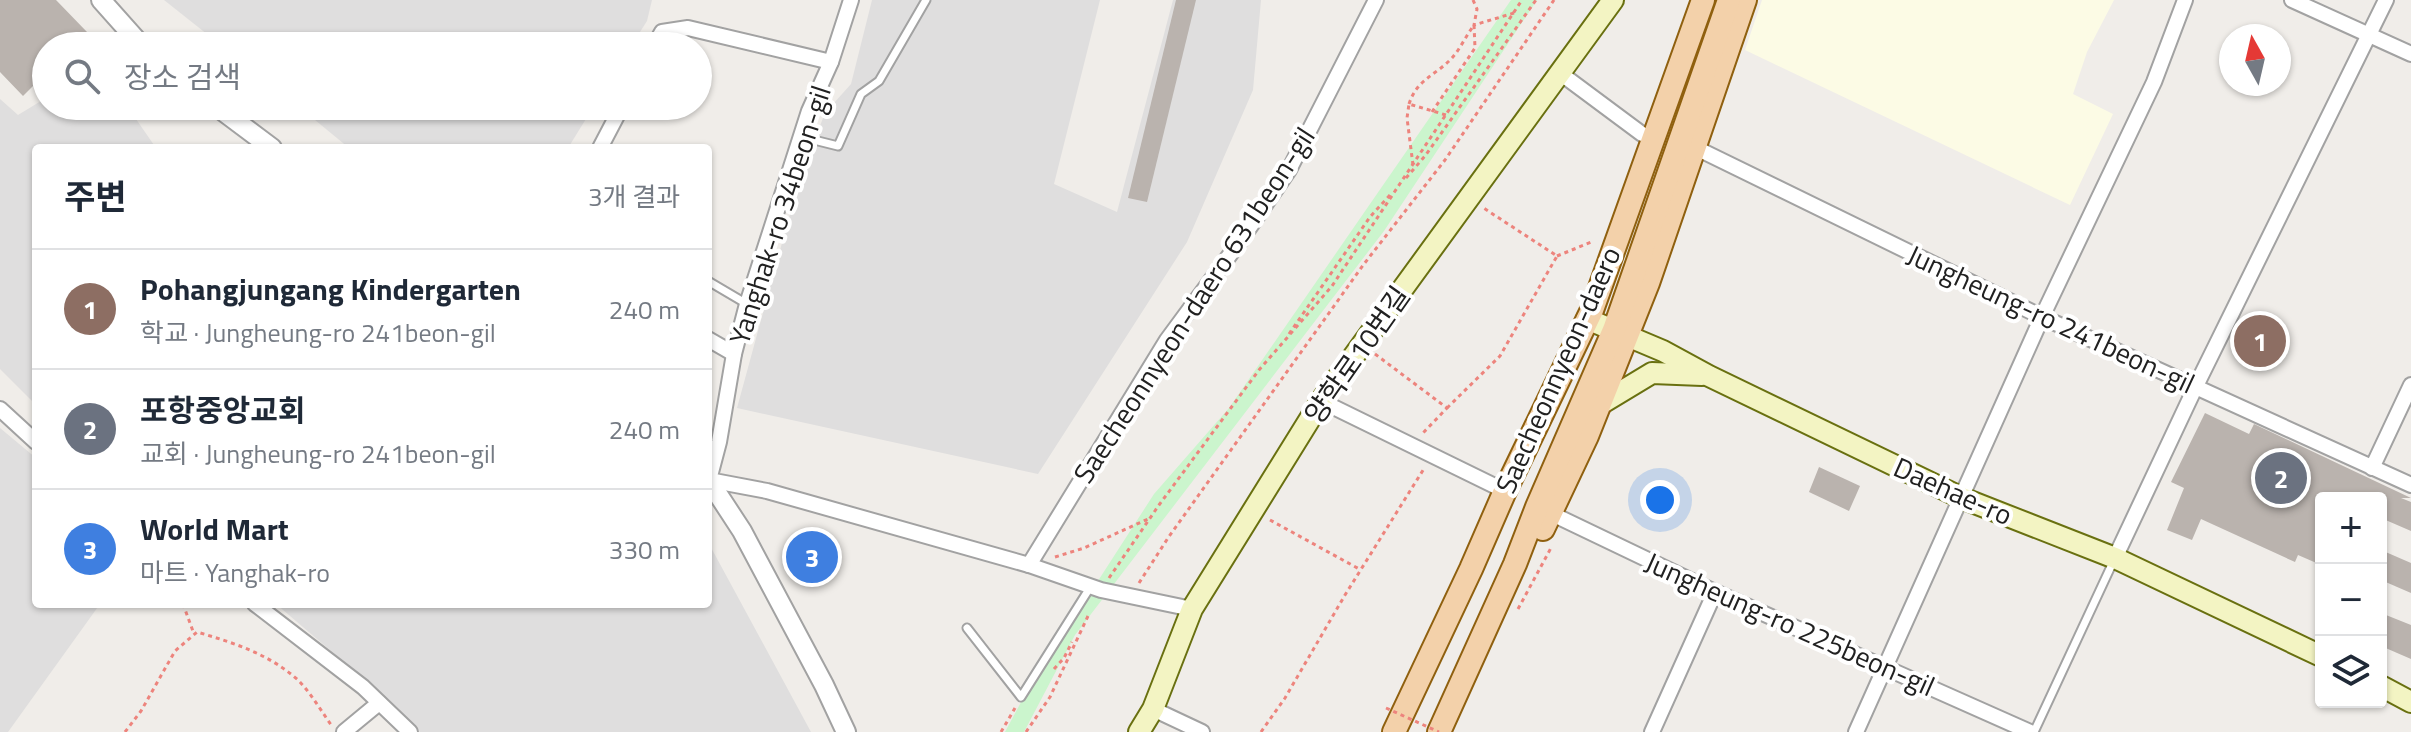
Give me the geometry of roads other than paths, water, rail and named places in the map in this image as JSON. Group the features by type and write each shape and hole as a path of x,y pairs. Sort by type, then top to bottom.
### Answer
{"main road":[{"name":"양학로10번길","path":"1139,732 1153,709 1192,609 1321,401 1613,0"},
{"path":"1590,314 1589,282 1686,0"},
{"name":"Saecheonnyeon-daero","path":"1394,732 1590,314 1703,0"},
{"name":"Saecheonnyeon-daero","path":"1439,732 1515,564 1537,507 1620,333 1729,0"},
{"path":"1515,564 1538,540 1599,405 1620,333 1648,283 1745,0"},
{"name":"Daehae-ro","path":"1590,314 1620,333 1663,351 1962,498 2115,558 2315,653"},
{"path":"1599,405 1652,373 1709,376"},
{"path":"2387,689 2411,702"}],"street":[{"path":"101,0 130,32"},
{"name":"Yanghak-ro 34beon-gil","path":"712,468 747,304 800,137 831,62 851,0"},
{"name":"Saecheonnyeon-daero 631beon-gil","path":"1029,565 1167,340 1289,170 1376,0"},
{"path":"1856,732 2042,317 2154,82 2185,0"},
{"path":"2292,0 2411,54"},
{"path":"2115,558 2386,0"},
{"path":"662,32 688,28 705,32"},
{"path":"712,34 831,62"},
{"path":"1560,73 1642,134"},
{"path":"235,120 267,144"},
{"path":"602,144 615,120"},
{"name":"Jungheung-ro 241beon-gil","path":"1694,147 2042,317 2411,485"},
{"path":"712,341 734,354"},
{"path":"2372,468 2411,385"},
{"path":"1321,401 1505,491"},
{"path":"0,409 32,438"},
{"path":"712,480 767,491 1029,565 1096,588 1192,609"},
{"path":"712,484 742,531 846,732"},
{"name":"Jungheung-ro 225beon-gil","path":"1550,513 1715,592 2032,732"},
{"path":"1652,732 1715,592"},
{"path":"260,608 363,687 410,732"},
{"path":"344,732 379,703"},
{"path":"1153,709 1202,732"}],"lane":[{"path":"800,137 838,146 861,94 879,81 926,0"},
{"path":"712,283 747,304"},
{"path":"2032,732 2115,558"},
{"path":"967,628 1021,697 1096,588"}],"place":[{"name":"Pohangjungang Kindergarten","path":"2260,341"},
{"name":"포항중앙교회","path":"2281,478"},
{"name":"World Mart","path":"812,557"}]}
